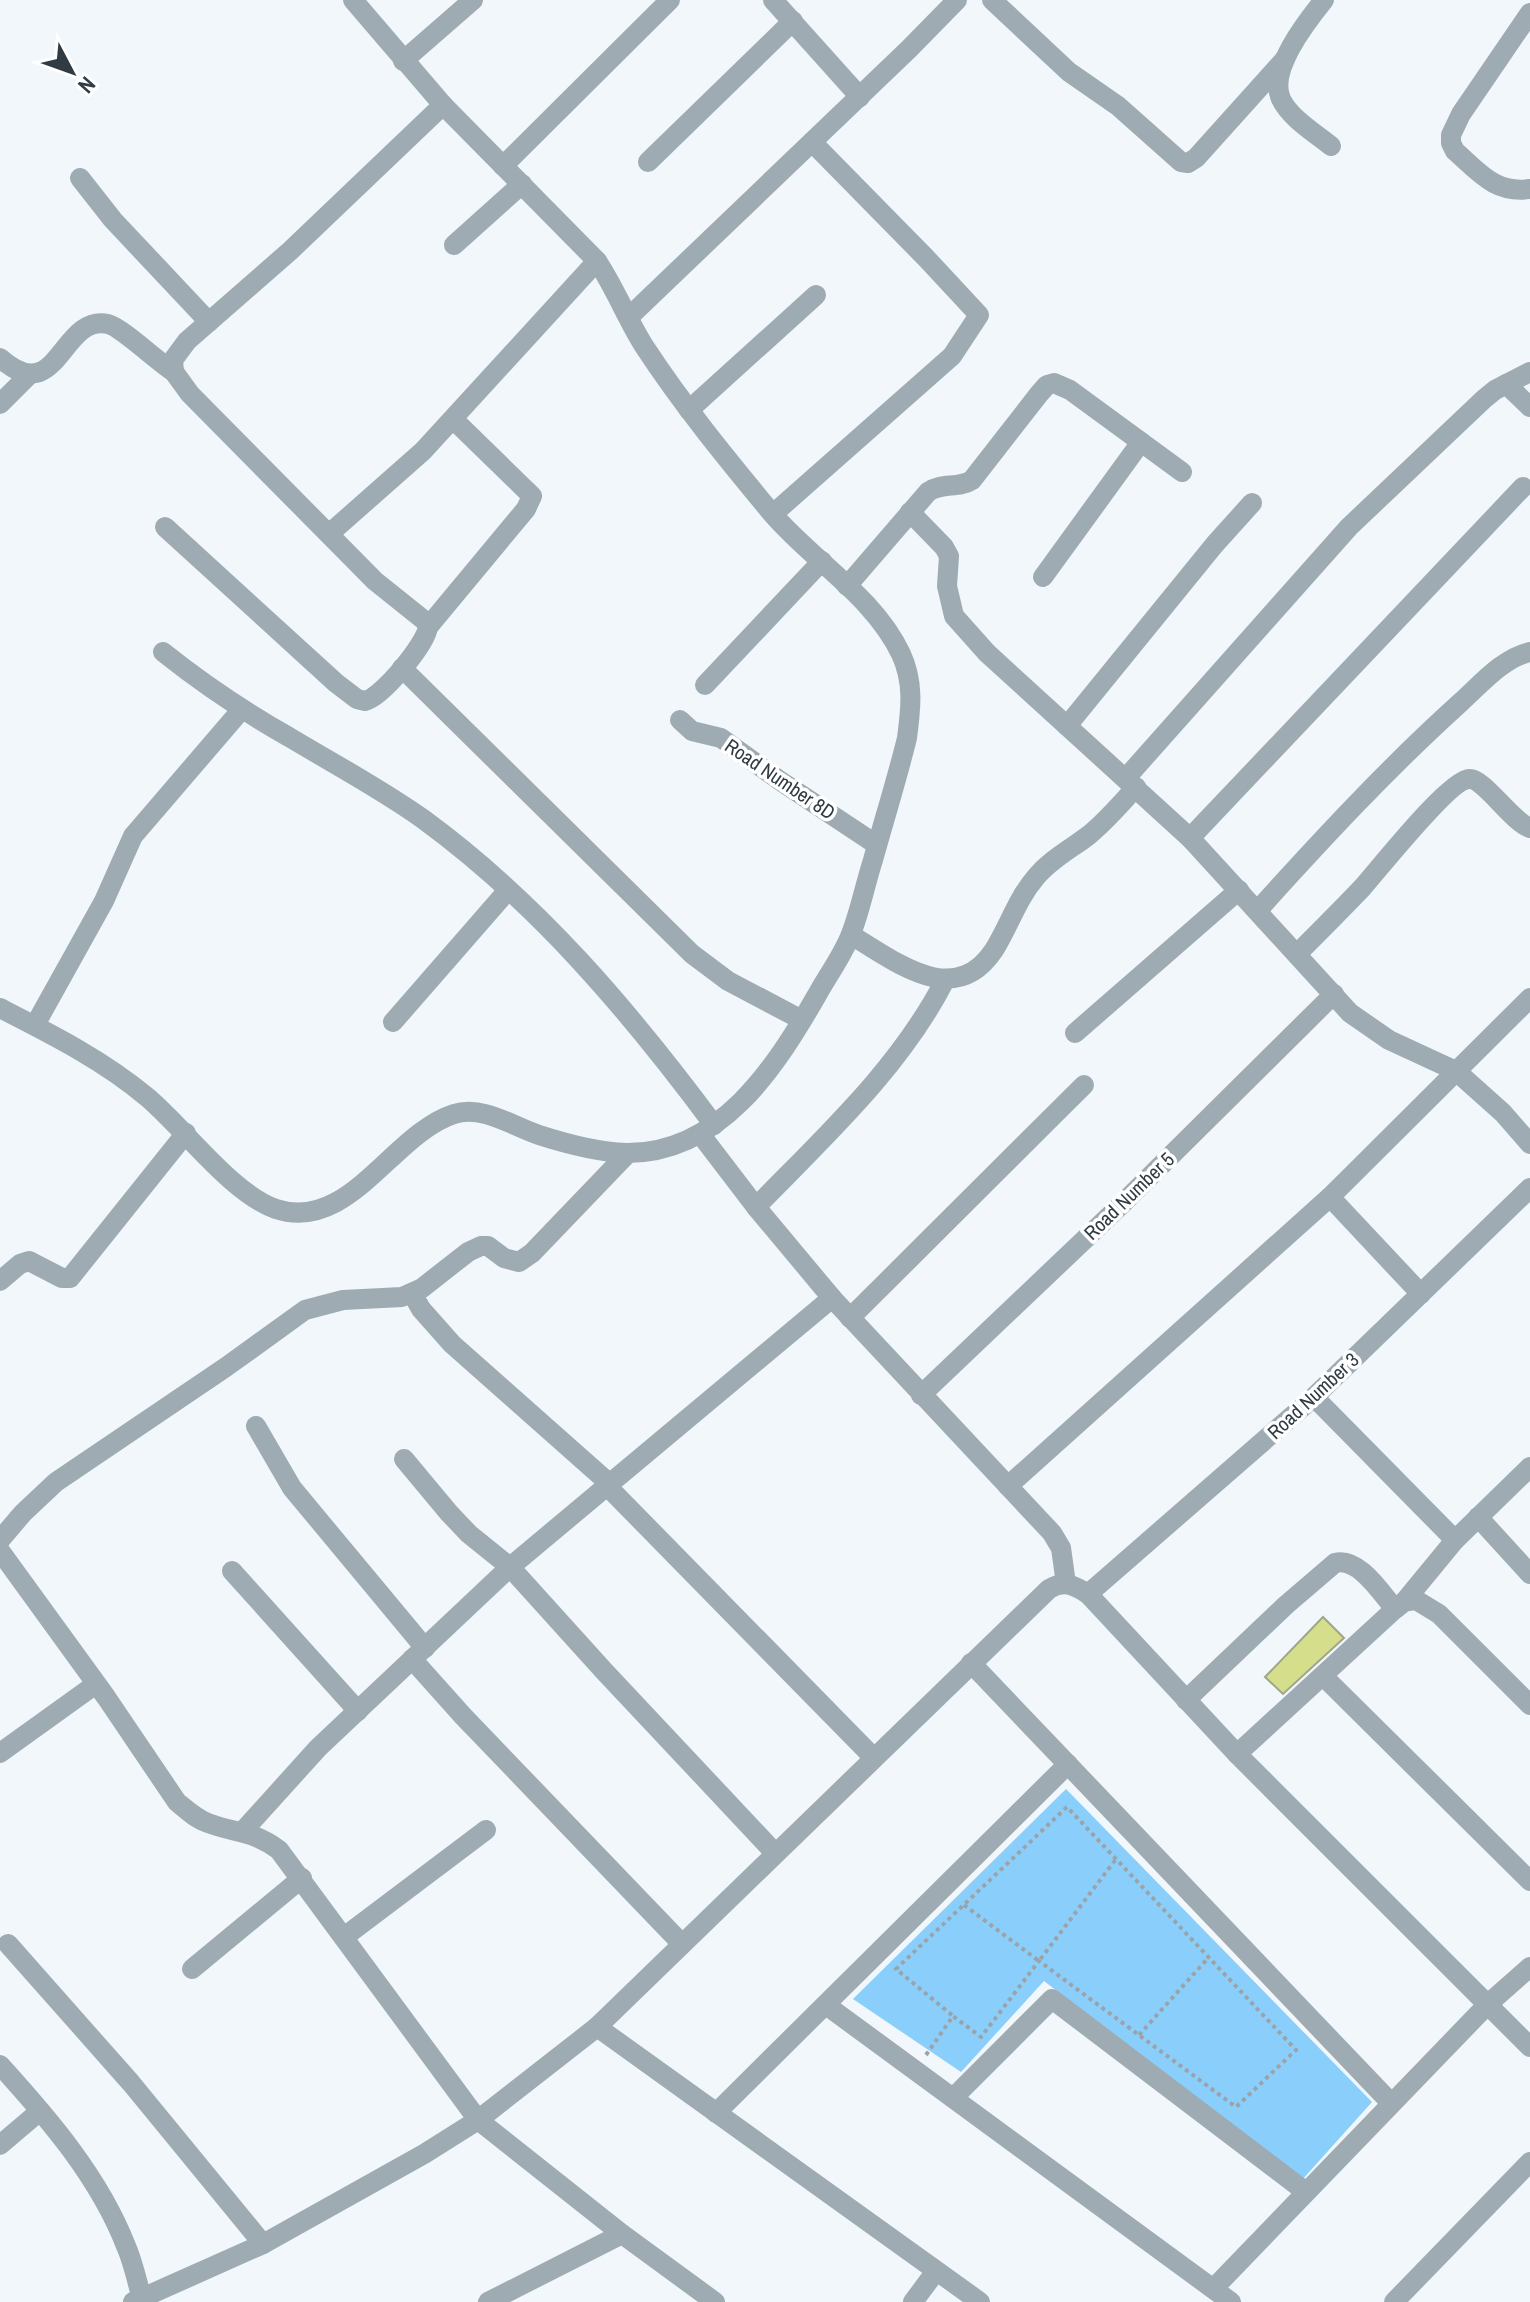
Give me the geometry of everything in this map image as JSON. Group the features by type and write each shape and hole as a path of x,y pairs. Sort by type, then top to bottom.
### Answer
{"street":[{"path":"0,1008 85,1053 119,1076 147,1096 249,1193 268,1206 293,1213 332,1205 433,1124 455,1113 474,1111 537,1134 591,1149 628,1153 672,1146 708,1130 741,1102 776,1062 851,935 907,738 911,681 901,654 885,627 773,514 689,410 642,342 597,261 443,105 353,0"},
{"path":"403,61 473,0"},
{"path":"503,166 670,0"},
{"path":"773,0 860,97"},
{"path":"629,317 957,0"},
{"path":"992,0 1069,72 1118,106 1181,162 1188,163 1196,158 1285,59"},
{"path":"1324,0 1295,40 1280,78 1281,98 1299,119 1331,146"},
{"path":"1530,13 1461,114 1451,135 1451,143 1455,151 1500,187 1513,191 1530,189"},
{"path":"648,162 793,21"},
{"path":"174,372 173,360 179,350 290,251 443,105"},
{"path":"773,514 952,356 979,315 812,142"},
{"path":"80,178 113,220 209,322"},
{"path":"454,245 522,184"},
{"path":"329,534 415,459 597,261"},
{"path":"689,410 816,295"},
{"path":"0,358 17,372 28,376 39,374 77,336 100,323 111,324 121,330 157,362 174,372 190,394 375,581 425,621 428,627"},
{"path":"851,935 901,965 945,980 959,980 973,973 994,950 1025,891 1038,875 1049,863 1104,822 1131,782 1349,527 1484,399 1530,372"},
{"path":"0,404 28,376"},
{"path":"847,586 910,512 936,487 963,486 972,480 1047,385 1054,383 1070,390 1182,472"},
{"path":"1506,384 1530,407"},
{"path":"165,527 336,683 357,699 373,699 402,668 424,639 428,627 526,509 532,496 453,419"},
{"path":"1043,577 1141,442"},
{"path":"1190,838 1523,487"},
{"path":"1067,726 1252,503"},
{"path":"910,512 949,556 947,586 954,616 987,653 1190,838 1350,1013 1378,1034 1456,1071 1503,1113 1530,1144"},
{"path":"705,685 822,561"},
{"path":"1258,910 1329,831 1429,731 1499,668 1526,650"},
{"path":"163,652 242,709 421,818 458,845 561,942 644,1031 756,1207 850,1318 1052,1533 1061,1548 1066,1584"},
{"path":"402,668 692,954 728,981 802,1020"},
{"path":"35,1025 104,901 133,836 242,709"},
{"name":"Road Number 8D","path":"680,720 692,731 721,738 877,845"},
{"path":"1297,954 1443,797 1466,779 1481,784 1503,809 1530,828"},
{"path":"393,1022 508,890"},
{"path":"1075,1033 1239,890"},
{"path":"756,1207 844,1116 900,1052 945,980"},
{"name":"Road Number 5","path":"921,1395 1123,1203 1334,994"},
{"path":"1008,1486 1330,1197 1530,998"},
{"path":"850,1318 1084,1085"},
{"path":"0,1281 20,1264 29,1261 62,1278 70,1278 186,1133"},
{"path":"0,1540 56,1482 216,1375 305,1310 324,1303 402,1297 437,1278 468,1252 481,1246 488,1246 519,1262 628,1153"},
{"name":"Road Number 3","path":"1088,1594 1314,1397 1530,1188"},
{"path":"1330,1197 1421,1294"},
{"path":"412,1293 421,1309 452,1344 610,1484 611,1490 874,1758"},
{"path":"243,1831 318,1748 510,1567 832,1298"},
{"path":"1314,1397 1455,1540"},
{"path":"256,1426 292,1488 418,1654 506,1762 682,1944"},
{"path":"404,1459 469,1534 510,1567 775,1853"},
{"path":"1237,1754 1400,1606 1455,1540 1530,1467"},
{"path":"1478,1517 1530,1574"},
{"path":"0,1551 177,1802 207,1823 261,1837 279,1850 478,2120 701,2298"},
{"path":"1186,1700 1335,1563 1350,1564 1360,1570 1400,1606"},
{"path":"232,1571 358,1711"},
{"path":"0,2065 88,2174 108,2208 127,2247 138,2300 263,2244 424,2154 478,2120 597,2027 971,1663 1057,1584 1076,1586 1088,1594 1237,1754 1530,2047"},
{"path":"1400,1606 1416,1600 1439,1614 1530,1705"},
{"path":"971,1663 1391,2103"},
{"path":"1323,1676 1530,1881"},
{"path":"0,1753 96,1684"},
{"path":"716,2113 1068,1764"},
{"path":"344,1937 486,1830"},
{"path":"192,1969 302,1878"},
{"path":"8,1944 131,2083 263,2244"},
{"path":"1214,2288 1488,2004 1530,1967"},
{"path":"953,2098 1052,1999 1306,2192"},
{"path":"826,2005 1231,2302"},
{"path":"597,2027 980,2302"},
{"path":"0,2145 40,2111"},
{"path":"1394,2302 1530,2162"},
{"path":"488,2302 622,2234"},
{"path":"913,2302 936,2271"}],"path":[{"path":"964,1905 1039,1961 1236,2107 1296,2050 1067,1807 896,1969 981,2037 1039,1961 1116,1859"},
{"path":"1139,2035 1209,1957"},
{"path":"916,2071 953,2016"}],"shaded area":[{"path":"1066,1789 1372,2102 1302,2180 1044,1981 961,2072 853,1999"}],"building":[{"path":"1323,1617 1344,1638 1283,1694 1265,1677"}]}
